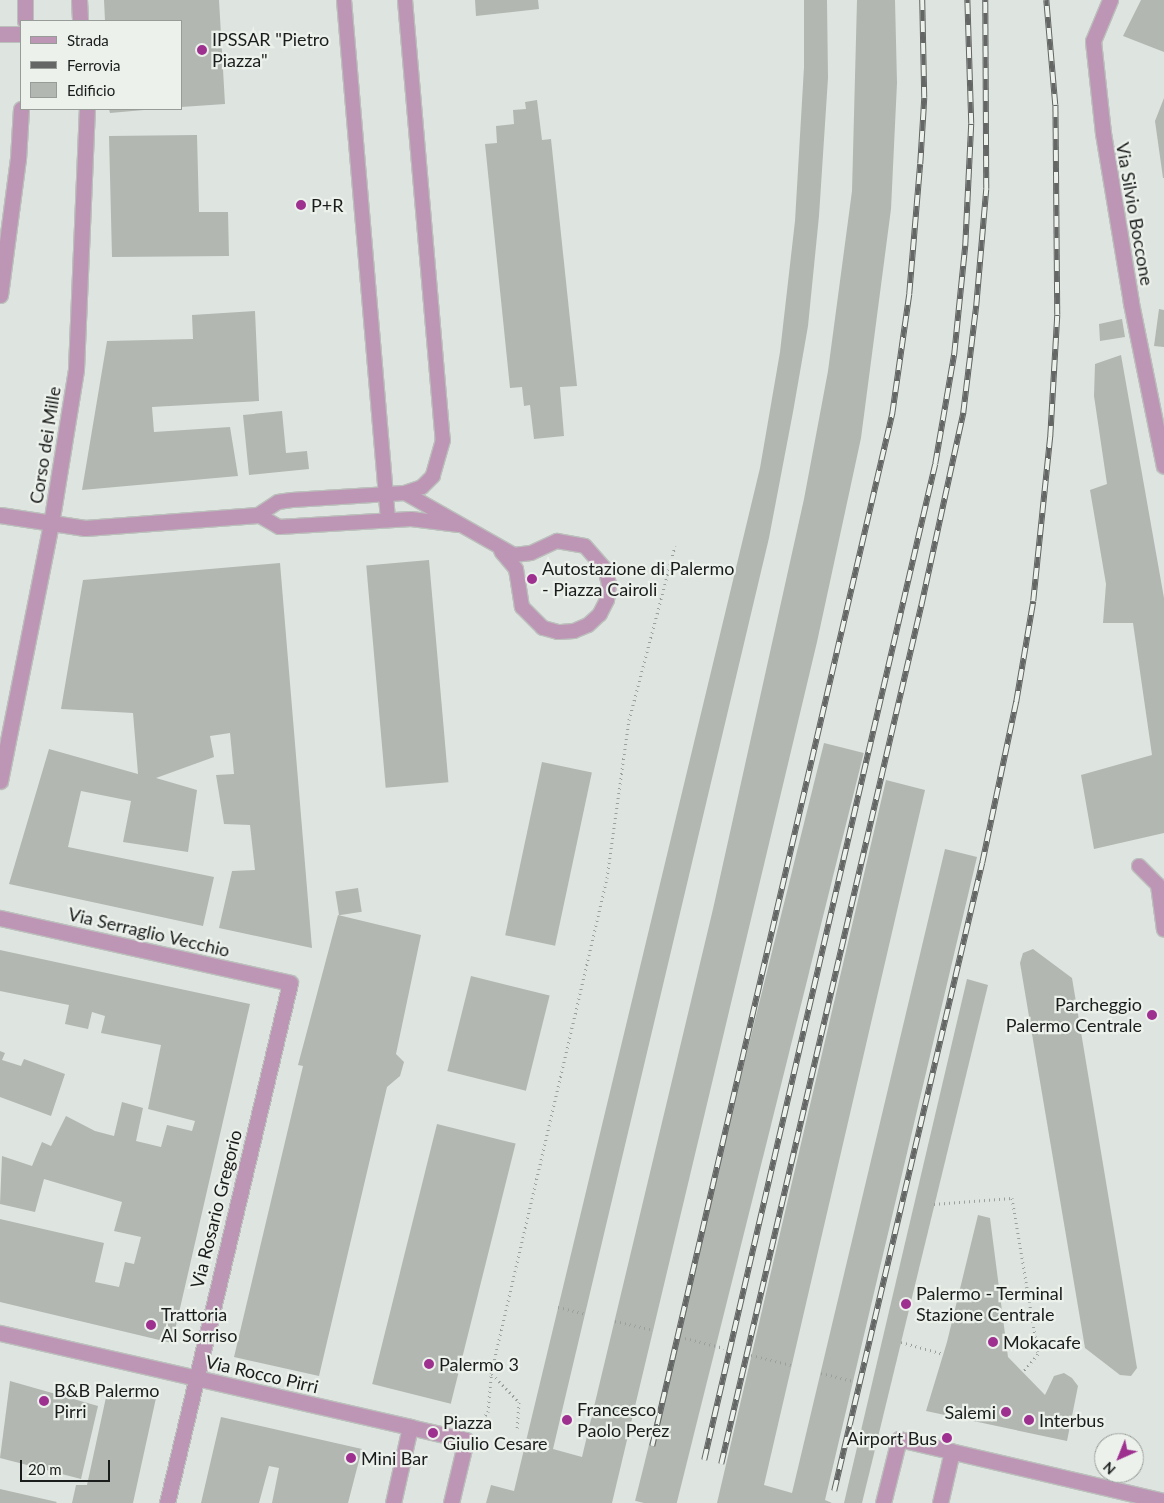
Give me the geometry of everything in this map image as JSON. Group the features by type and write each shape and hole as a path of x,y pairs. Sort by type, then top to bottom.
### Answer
{"street":[{"path":"24,20 25,0"},
{"path":"79,0 80,20"},
{"name":"Via Silvio Boccone","path":"1110,0 1093,41 1103,133 1131,303 1164,466"},
{"path":"0,34 20,34"},
{"path":"0,294 22,110"},
{"name":"Corso dei Mille","path":"0,782 51,524 76,368 87,110"},
{"path":"0,515 85,528 258,515"},
{"name":"Via Serraglio Vecchio","path":"0,918 290,983"},
{"name":"Via Rosario Gregorio","path":"167,1503 194,1378 290,983"},
{"name":"Via Rocco Pirri","path":"0,1334 466,1440"},
{"path":"392,1503 410,1427"},
{"path":"883,1503 899,1438 1002,1463 1130,1498 1164,1501"},
{"path":"451,1503 466,1440"},
{"path":"940,1503 952,1451"}],"lane":[{"path":"344,0 388,520"},
{"path":"404,0 443,440 433,476 422,487 405,493 278,502 258,515 279,527 411,518 459,525"},
{"path":"405,493 501,551 516,569 522,607 543,628 558,632 574,631 588,625 600,614 607,600 609,584 605,569 585,546 557,541 523,556 501,551"},
{"path":"1139,866 1158,885 1164,930"}],"path":[{"path":"466,1440 488,1412 491,1374 607,878 629,720 675,546"},
{"path":"934,1204 1012,1198 1038,1354 1023,1372"},
{"path":"558,1307 586,1314"},
{"path":"615,1321 653,1330"},
{"path":"684,1338 724,1348"},
{"path":"901,1342 943,1354"},
{"path":"751,1355 791,1365"},
{"path":"821,1373 853,1381"},
{"path":"491,1374 518,1402 517,1430"}],"building":[{"name":"IPSSAR \"Pietro Piazza\"","path":"104,0 219,0 225,104 182,107 182,20 105,20"},
{"path":"475,0 538,0 539,9 476,16"},
{"path":"804,0 827,0 828,78 819,216 808,326 769,538 553,1449 582,1457 713,909 804,499 828,371 852,191 857,0 895,0 897,83 891,209 861,438 817,642 612,1503 486,1503 491,1485 514,1491 760,468 780,352 795,221 804,67"},
{"path":"1141,0 1164,0 1164,52 1123,36"},
{"path":"1164,98 1164,178 1163,178 1155,121"},
{"path":"537,100 542,140 551,139 577,386 560,387 564,436 534,439 530,405 524,406 522,387 510,388 485,144 497,143 496,126 514,124 513,110 526,109 525,102"},
{"path":"109,110 144,110 110,113"},
{"path":"197,135 199,212 228,212 229,256 112,257 109,136"},
{"path":"1159,309 1164,310 1164,347 1154,346"},
{"path":"255,311 259,401 152,407 154,432 230,427 238,476 82,490 107,341 193,339 192,315"},
{"path":"1122,319 1125,337 1100,341 1099,324"},
{"path":"1121,355 1164,598 1164,833 1094,849 1081,775 1152,755 1133,623 1103,623 1106,584 1090,490 1107,484 1094,396 1095,364"},
{"path":"282,411 286,453 307,451 309,469 249,475 243,415"},
{"path":"429,560 448,782 386,788 366,565"},
{"path":"280,563 312,948 219,928 232,871 255,870 250,825 224,824 216,775 234,774 230,733 210,736 214,757 156,778 197,790 188,852 123,842 131,801 81,791 68,847 214,877 203,926 9,884 49,749 138,774 133,713 61,709 83,580"},
{"path":"824,743 864,753 677,1503 644,1503 635,1501"},
{"path":"542,762 592,773 555,946 505,935"},
{"path":"886,780 925,790 764,1485 792,1493 945,849 977,857 825,1500 832,1503 717,1503"},
{"path":"358,888 362,912 339,915 335,892"},
{"path":"338,915 421,935 396,1054 404,1062 400,1076 387,1087 319,1376 234,1357 303,1066 298,1065"},
{"path":"1033,949 1072,978 1137,1368 1131,1376 1120,1375 1085,1348 1020,963 1023,953"},
{"path":"0,950 250,1004 172,1343 0,1302 0,1219 104,1243 95,1282 119,1287 125,1262 134,1264 141,1237 114,1231 122,1202 44,1179 35,1212 0,1204 2,1156 32,1166 42,1142 51,1146 66,1116 95,1131 114,1136 122,1102 143,1108 136,1141 161,1147 167,1125 192,1131 195,1121 148,1109 161,1045 101,1033 105,1016 92,1012 88,1029 65,1024 69,1005 0,991"},
{"path":"471,976 550,996 526,1091 447,1071"},
{"path":"967,979 988,985 862,1503 844,1503"},
{"path":"0,1051 5,1053 2,1060 21,1066 24,1059 65,1074 51,1116 0,1097"},
{"path":"437,1124 516,1144 451,1404 372,1384"},
{"path":"978,1215 990,1218 1008,1357 1045,1395 1054,1376 1064,1373 1072,1378 1078,1386 1067,1441 926,1411 947,1342"},
{"path":"10,1381 98,1406 81,1479 0,1458"},
{"path":"108,1388 156,1398 133,1503 72,1503 76,1485 87,1485"},
{"path":"221,1417 362,1449 348,1503 272,1503 279,1468 269,1466 259,1503 201,1503"},
{"path":"0,1489 57,1502 0,1503"}],"railway":[{"path":"652,1446 892,414 909,294 920,164 924,98 922,0"},
{"path":"704,1460 935,464 954,354 965,246 971,124 967,0"},
{"path":"721,1464 921,606 963,413 976,306 986,189 985,0"},
{"path":"834,1491 982,863 1016,702 1033,601 1050,437 1057,315 1055,105 1046,0"}],"place":[{"name":"IPSSAR \"Pietro Piazza\"","path":"202,50"},
{"name":"P+R","path":"301,205"},
{"name":"Autostazione di Palermo - Piazza Cairoli","path":"532,579"},
{"name":"Parcheggio Palermo Centrale","path":"1152,1015"},
{"name":"Palermo - Terminal Stazione Centrale","path":"906,1304"},
{"name":"Trattoria Al Sorriso","path":"151,1325"},
{"name":"Mokacafe","path":"993,1342"},
{"name":"Palermo 3","path":"429,1364"},
{"name":"B&B Palermo Pirri","path":"44,1401"},
{"name":"Salemi","path":"1006,1412"},
{"name":"Francesco Paolo Perez","path":"567,1420"},
{"name":"Interbus","path":"1029,1420"},
{"name":"Piazza Giulio Cesare","path":"433,1433"},
{"name":"Airport Bus","path":"947,1438"},
{"name":"Mini Bar","path":"351,1458"}]}
